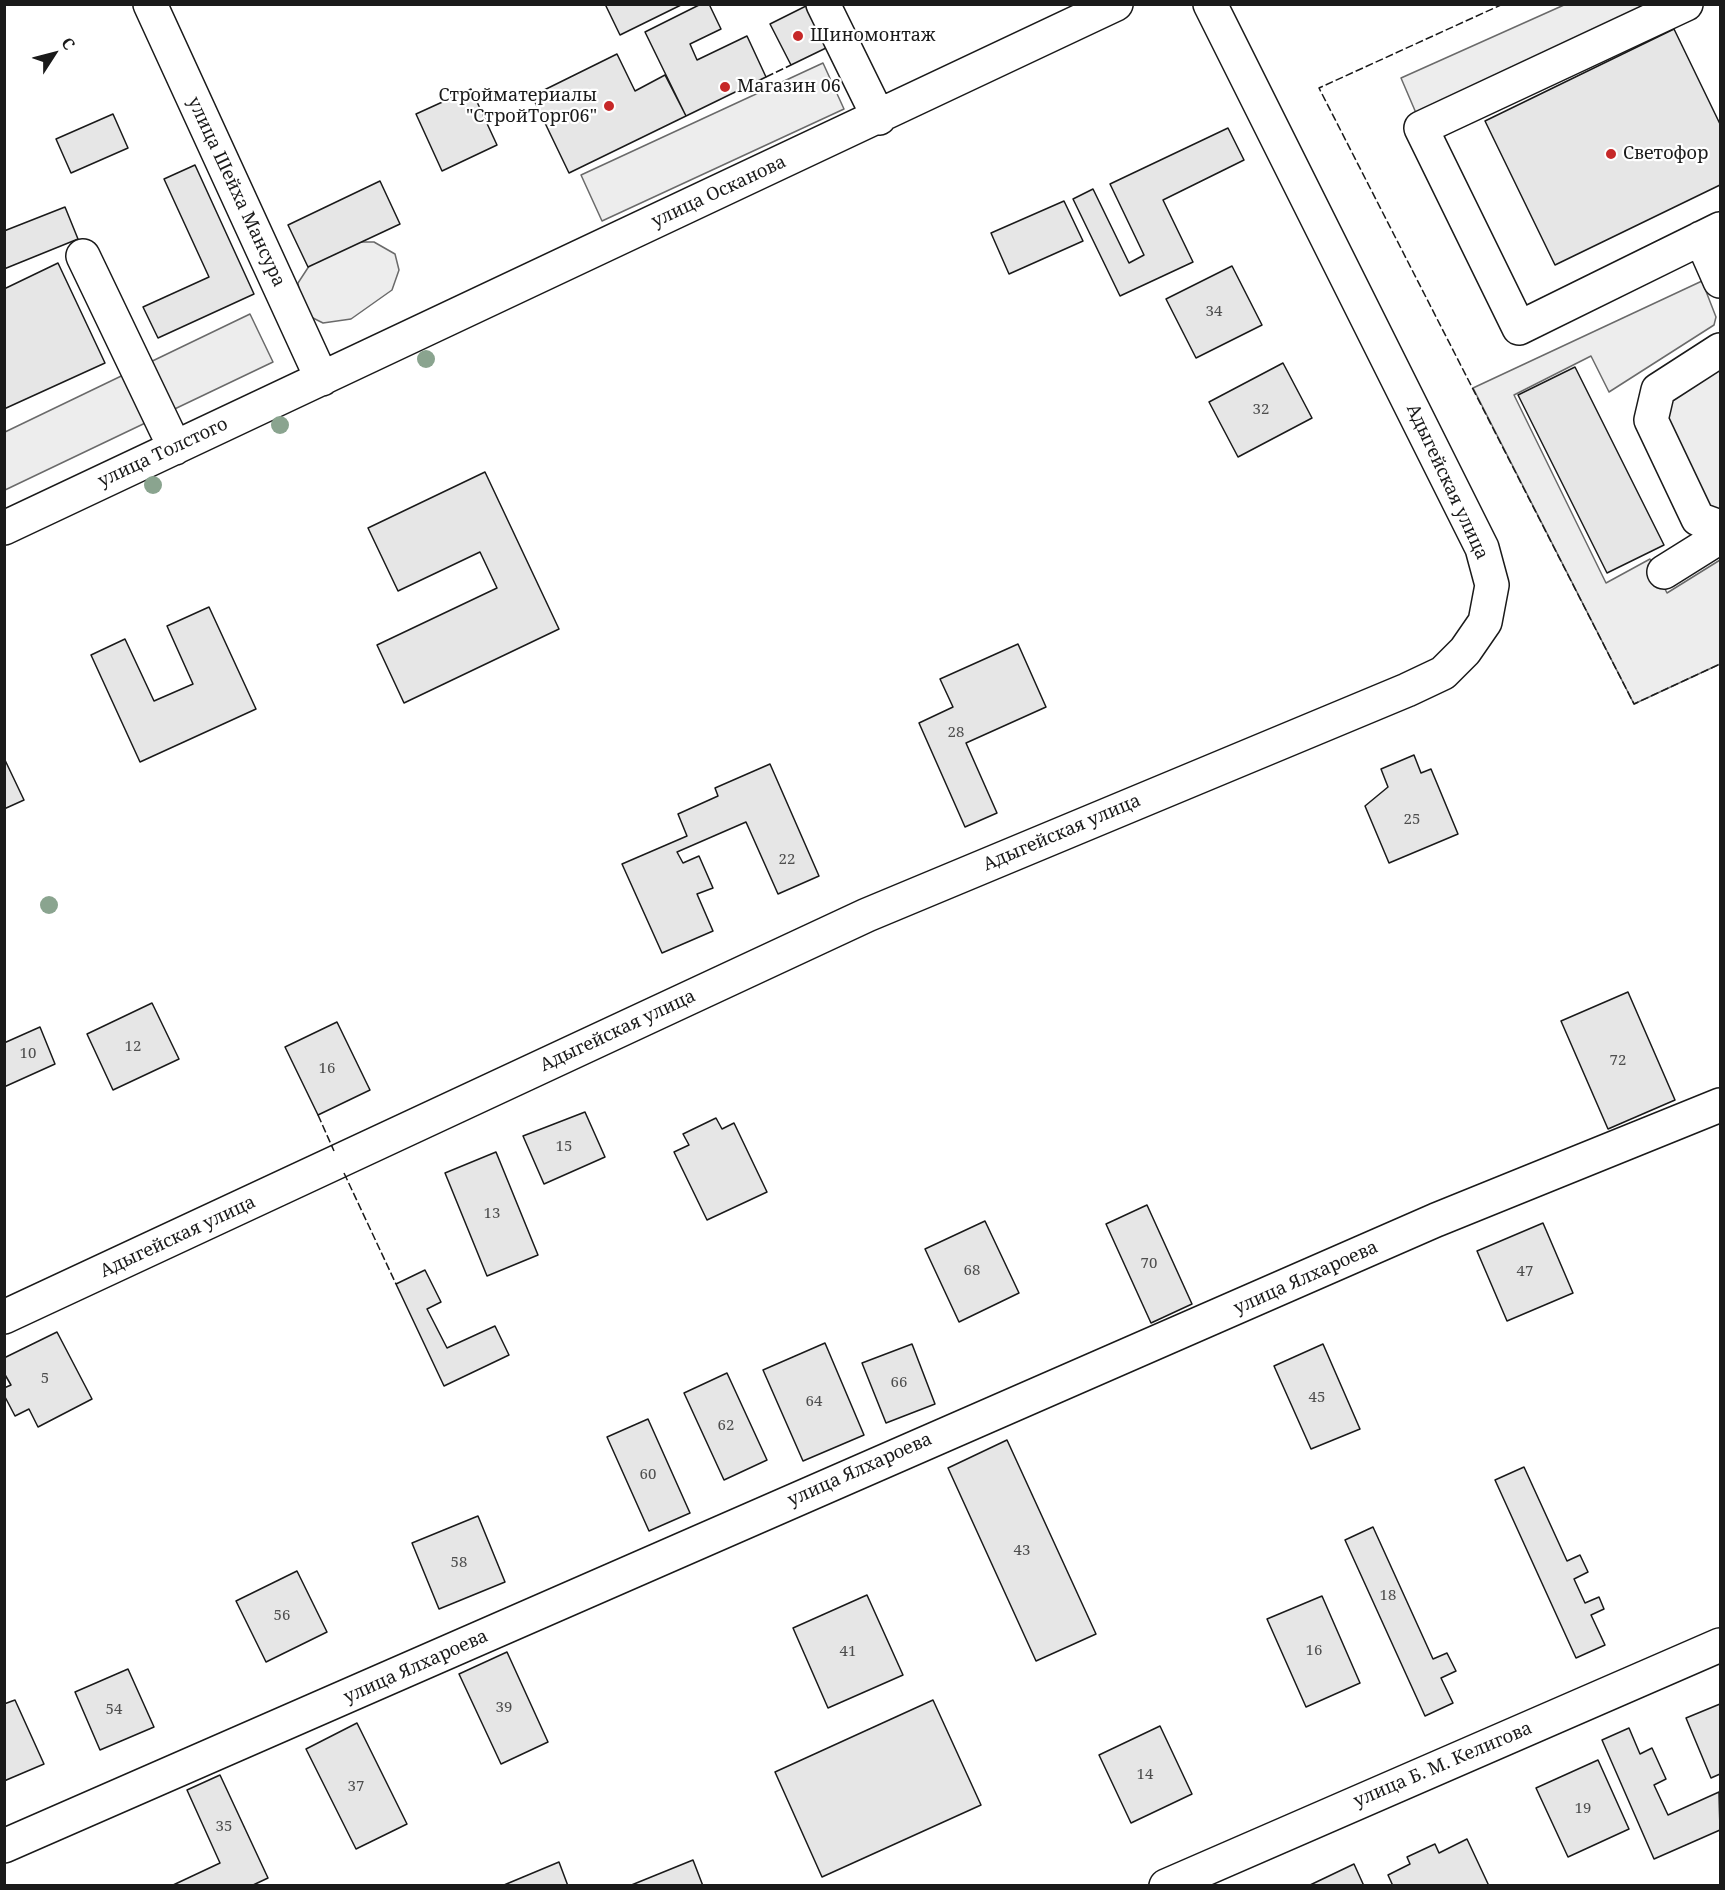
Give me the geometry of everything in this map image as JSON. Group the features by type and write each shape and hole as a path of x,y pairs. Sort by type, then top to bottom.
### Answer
{"street":[{"name":"улица Шейха Мансура","path":"150,4 322,379"},
{"path":"823,4 879,118"},
{"name":"улица Осканова","path":"322,379 879,118 1116,4"},
{"name":"Адыгейская улица","path":"4,1317 867,915 1407,690 1443,673 1466,651 1485,622 1491,585 1482,548 1210,4"},
{"path":"1686,4 1421,128 1518,328 1711,234 1720,281"},
{"path":"83,256 175,448"},
{"path":"1720,350 1658,390 1651,420 1698,519 1720,527"},
{"name":"улица Толстого","path":"4,528 322,379"},
{"path":"1664,572 1720,537"},
{"name":"улица Ялхароева","path":"4,1846 1436,1220 1720,1105"},
{"name":"улица Б. М. Келигова","path":"1166,1886 1720,1645"}],"shaded area":[{"path":"1564,5 1675,5 1419,120 1401,78"},
{"path":"823,63 844,109 602,221 581,175"},
{"path":"355,242 374,242 395,254 399,270 392,290 351,319 323,323 303,313 298,283 313,260"},
{"path":"1702,281 1716,317 1714,325 1609,392 1591,356 1514,395 1606,583 1650,559 1667,593 1720,560 1720,664 1634,704 1473,388"},
{"path":"250,314 273,362 5,490 5,432"},
{"path":"1720,363 1720,513 1704,507 1663,424 1671,394"}],"building":[{"path":"605,4 683,4 620,35"},
{"path":"701,4 709,4 721,29 690,44 697,60 747,36 766,77 686,116 645,32"},
{"name":"Шиномонтаж","path":"806,6 826,48 791,65 770,24"},
{"name":"Светофор","path":"1674,29 1720,124 1720,185 1555,265 1485,121"},
{"name":"Стройматериалы \"СтройТорг06\"","path":"617,54 635,91 665,75 686,116 569,173 532,96"},
{"path":"471,89 497,145 442,171 416,114"},
{"path":"113,114 128,148 71,173 56,139"},
{"path":"1228,128 1244,160 1163,200 1193,262 1120,296 1073,199 1093,189 1129,263 1144,255 1110,184"},
{"path":"195,165 254,294 158,338 143,307 209,277 164,179"},
{"path":"380,181 400,224 308,267 288,225"},
{"path":"1064,201 1083,241 1009,274 991,233"},
{"path":"65,207 78,239 4,269 4,231"},
{"path":"58,263 105,363 4,409 4,289"},
{"path":"1232,266 1262,325 1196,358 1166,299"},
{"path":"1283,363 1312,418 1238,457 1209,402"},
{"path":"1575,367 1664,545 1607,573 1518,395"},
{"path":"485,472 559,629 404,703 377,645 497,588 480,552 398,591 368,528"},
{"path":"209,607 256,709 140,762 91,655 125,639 154,701 193,684 167,626"},
{"path":"1018,644 1046,707 966,743 997,813 965,827 919,723 953,707 940,679"},
{"path":"1414,755 1421,773 1431,769 1458,834 1389,863 1365,806 1388,787 1381,769"},
{"path":"4,758 24,800 4,809"},
{"path":"770,764 819,876 778,894 746,822 677,852 683,863 699,856 713,888 697,894 713,931 662,953 622,864 687,836 678,814 718,796 715,788"},
{"path":"1628,992 1675,1100 1608,1129 1561,1021"},
{"path":"152,1003 179,1059 113,1090 87,1034"},
{"path":"337,1022 370,1090 318,1115 285,1047"},
{"path":"40,1027 55,1064 4,1087 4,1043"},
{"path":"585,1112 605,1157 544,1184 523,1136"},
{"path":"716,1118 722,1129 734,1123 767,1192 707,1220 674,1152 689,1145 683,1134"},
{"path":"496,1152 538,1255 487,1276 445,1173"},
{"path":"1147,1205 1192,1304 1151,1323 1106,1224"},
{"path":"985,1221 1019,1293 959,1322 925,1249"},
{"path":"1543,1223 1573,1293 1507,1321 1477,1251"},
{"path":"425,1270 441,1302 427,1309 447,1348 495,1326 509,1355 444,1386 396,1284"},
{"path":"57,1332 92,1399 38,1427 29,1409 15,1416 4,1395 4,1388 11,1385 4,1373 4,1358"},
{"path":"825,1343 864,1435 803,1461 763,1370"},
{"path":"912,1344 935,1404 886,1423 862,1363"},
{"path":"1323,1344 1360,1429 1311,1449 1274,1366"},
{"path":"727,1373 767,1460 724,1480 684,1393"},
{"path":"648,1419 690,1513 649,1531 607,1437"},
{"path":"1007,1440 1096,1634 1036,1661 948,1468"},
{"path":"1524,1467 1567,1561 1580,1555 1588,1572 1574,1579 1585,1603 1599,1597 1604,1609 1591,1615 1605,1645 1576,1658 1495,1480"},
{"path":"478,1516 505,1582 439,1609 412,1543"},
{"path":"1373,1527 1433,1659 1447,1653 1456,1671 1441,1678 1453,1703 1425,1716 1345,1540"},
{"path":"297,1571 327,1632 266,1662 236,1601"},
{"path":"867,1595 903,1675 828,1708 793,1628"},
{"path":"1322,1596 1360,1683 1306,1707 1267,1619"},
{"path":"507,1652 548,1742 501,1764 459,1674"},
{"path":"128,1669 154,1727 100,1750 75,1692"},
{"path":"15,1700 44,1764 4,1781 4,1704"},
{"path":"933,1700 981,1805 822,1877 775,1772"},
{"path":"1720,1704 1720,1774 1711,1778 1686,1718"},
{"path":"357,1723 407,1824 356,1849 306,1749"},
{"path":"1160,1726 1192,1794 1131,1823 1099,1755"},
{"path":"1629,1728 1640,1754 1652,1748 1666,1779 1654,1785 1668,1815 1719,1792 1720,1830 1654,1859 1602,1740"},
{"path":"1598,1760 1629,1829 1568,1857 1536,1788"},
{"path":"220,1775 268,1878 251,1886 171,1886 220,1863 187,1790"},
{"path":"1467,1839 1489,1886 1393,1886 1388,1875 1410,1864 1407,1857 1435,1844 1439,1853"},
{"path":"693,1860 703,1886 629,1886"},
{"path":"559,1862 568,1886 504,1886 504,1885"},
{"path":"1354,1864 1364,1886 1308,1886"}],"fence":[{"path":"1503,4 1319,88 1634,704 1720,664"},
{"path":"766,77 791,65"},
{"path":"318,1115 334,1151"},
{"path":"344,1173 396,1284"}],"place":[{"name":"Шиномонтаж","path":"798,36"},
{"name":"Магазин 06","path":"725,87"},
{"name":"Стройматериалы \"СтройТорг06\"","path":"609,106"},
{"name":"Светофор","path":"1611,154"}]}
